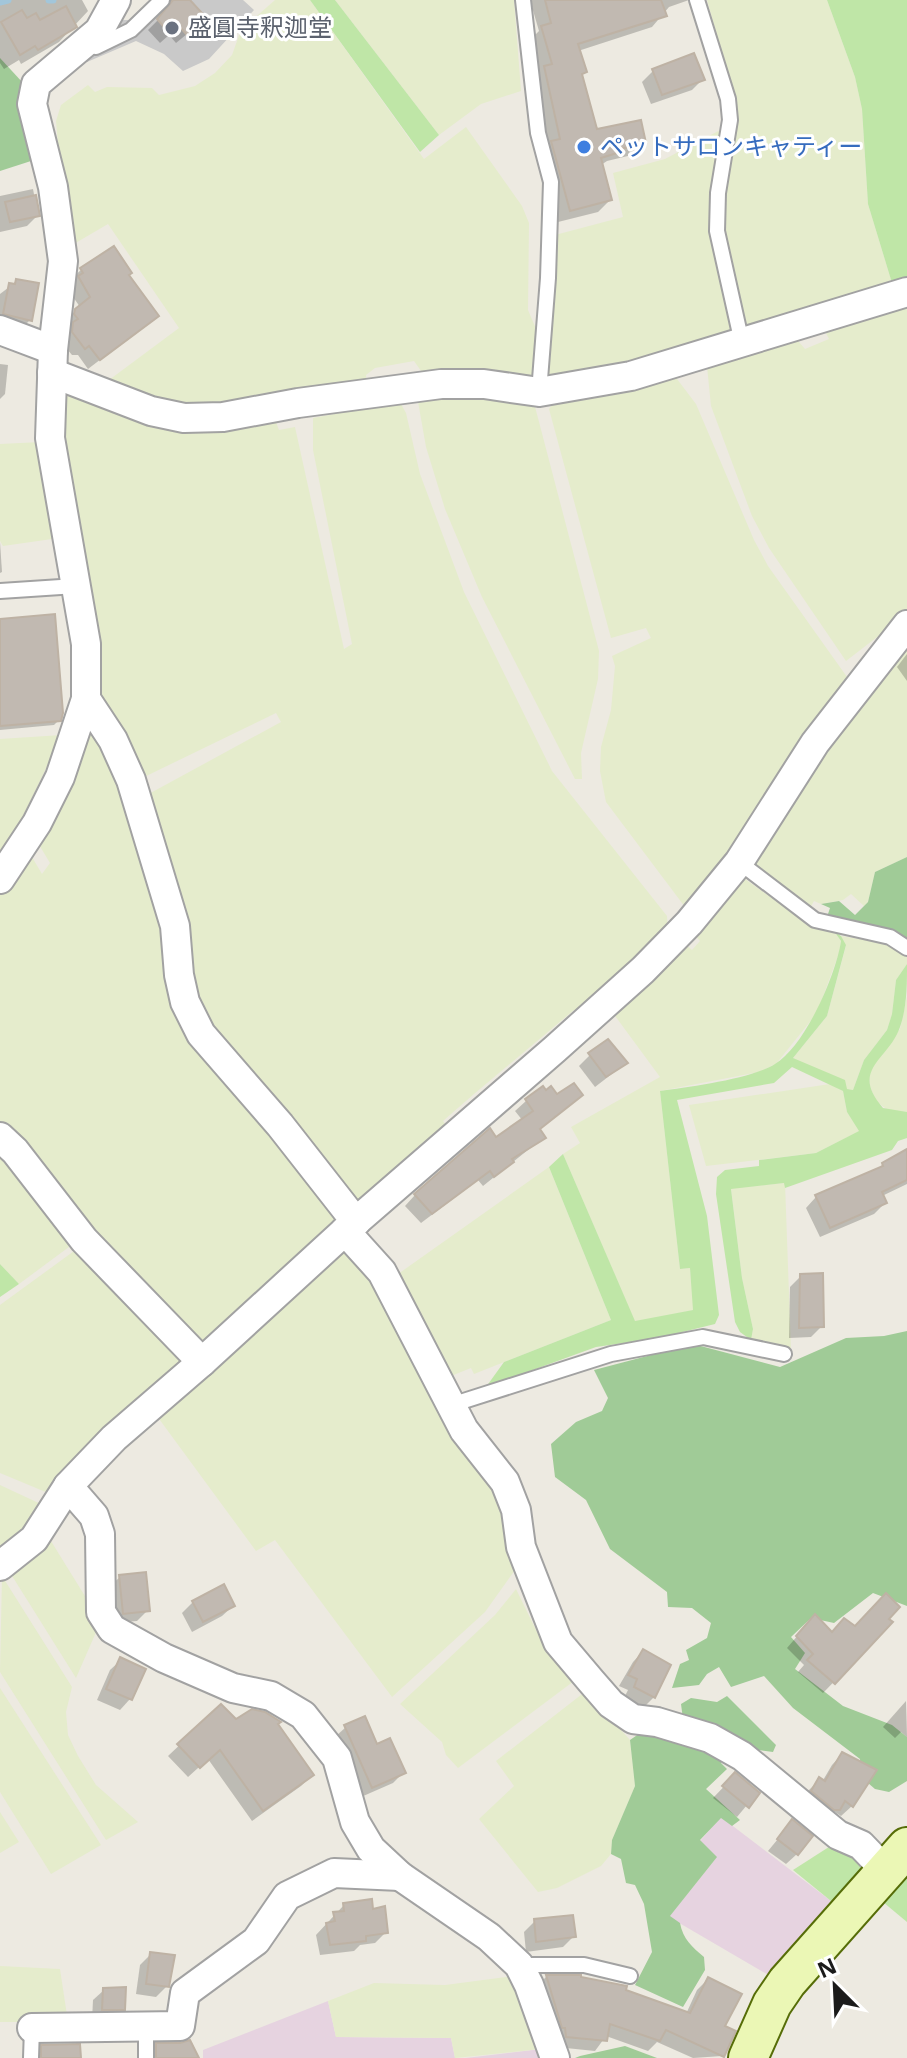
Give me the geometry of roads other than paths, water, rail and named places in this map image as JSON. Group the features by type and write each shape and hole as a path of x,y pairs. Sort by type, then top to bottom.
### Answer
{"street":[{"path":"0,879 37,823 60,777 86,699 86,644 50,438 53,362 63,261 53,187 32,104 36,84 99,31 116,0"},
{"path":"0,330 53,362 151,411 184,418 223,417 298,403 441,384 484,384 539,392 631,376 907,292"},
{"path":"0,1566 34,1539 68,1486 114,1438 350,1226 643,970 689,923 739,862 815,743 907,625"},
{"path":"86,699 113,740 131,780 175,926 179,975 185,1002 201,1034 280,1125 382,1272 464,1430 505,1482 516,1510 521,1547 558,1642 611,1704 633,1719 657,1722 710,1738 742,1756 838,1835 896,1858 787,1982 772,2004 748,2058"},
{"path":"0,1137 15,1151 84,1240 202,1362"},
{"path":"68,1486 94,1516 100,1534 101,1612 112,1629 164,1658 233,1688 271,1696 303,1715 337,1758 355,1822 371,1849 400,1876 489,1937 519,1965 555,2058"},
{"path":"32,2028 180,2026 185,1993 256,1941 287,1896 334,1873 400,1876"}],"lane":[{"path":"84,44 96,47 131,30 162,0"},
{"path":"523,0 538,133 551,182 548,278 539,392"},
{"path":"697,0 728,99 730,120 718,193 717,231 742,343"},
{"path":"0,591 76,586"},
{"path":"739,862 815,920 890,937 907,948"},
{"path":"451,1405 611,1354 703,1337 784,1354"},
{"path":"519,1965 584,1965 630,1976"},
{"path":"146,2026 146,2058"},
{"path":"31,2058 32,2028"}],"waterway":[{"path":"0,2 8,0"}],"place":[{"name":"盛圓寺釈迦堂","path":"172,28"},
{"name":"ペットサロンキャティー","path":"584,147"}]}
